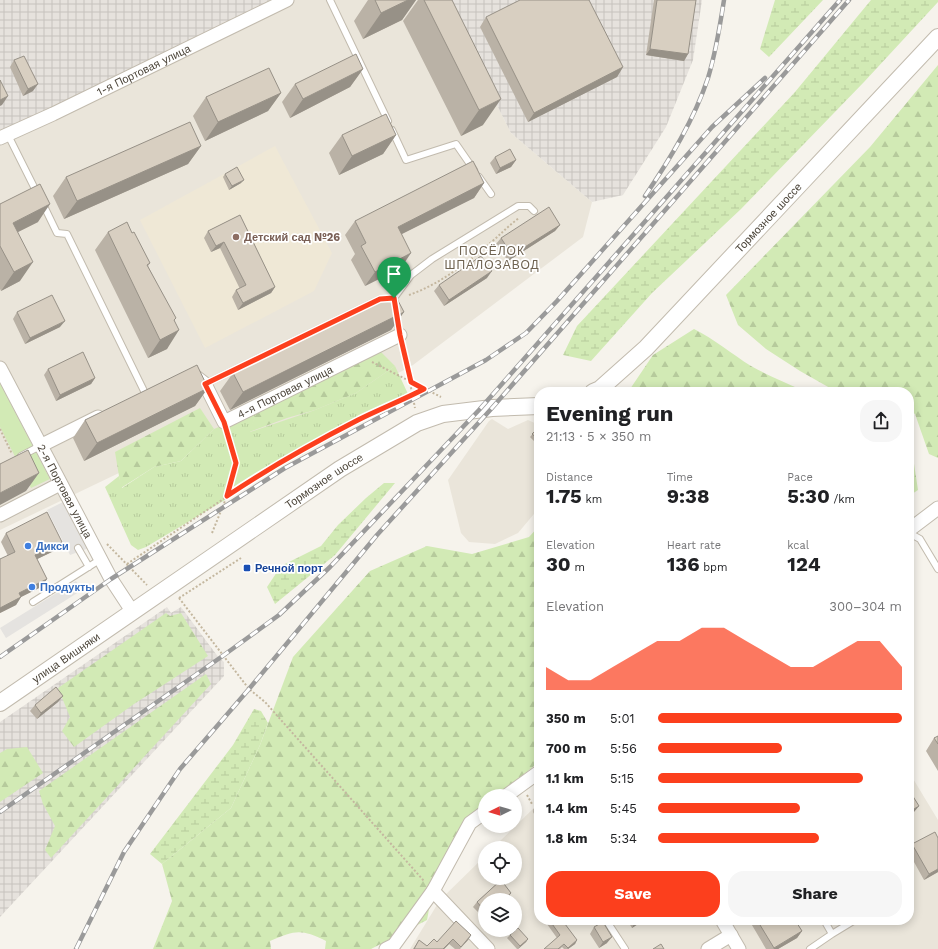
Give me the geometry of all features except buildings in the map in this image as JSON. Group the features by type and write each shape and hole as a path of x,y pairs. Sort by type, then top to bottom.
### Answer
{"street":[{"name":"1-я Портовая улица","path":"4,137 287,0"},
{"name":"Тормозное шоссе","path":"602,387 646,348 938,37"},
{"name":"4-я Портовая улица","path":"181,374 188,371 205,384 224,422 400,335"},
{"name":"2-я Портовая улица","path":"0,368 101,560 132,612"},
{"path":"131,400 157,386"},
{"name":"Тормозное шоссе","path":"132,612 340,469 417,423 443,414 492,408 534,406"},
{"path":"40,446 110,410"},
{"path":"0,515 60,484"},
{"path":"914,528 938,508"},
{"name":"улица Вишняки","path":"0,703 132,612"},
{"path":"516,789 534,776"},
{"path":"391,948 433,891 470,823 478,817"},
{"path":"433,891 488,949"},
{"path":"725,925 739,949"},
{"path":"708,949 730,935"}],"lane":[{"path":"330,0 406,160 456,144 491,194"},
{"path":"4,137 57,233 67,234 145,393"},
{"path":"400,335 394,298 411,275 456,243 518,206 529,206 534,211"},
{"path":"205,384 380,299 394,298"},
{"path":"15,459 40,446"},
{"path":"914,535 920,539 938,570"},
{"path":"78,548 89,567"},
{"path":"34,602 101,560"},
{"path":"609,925 625,949"},
{"path":"827,925 832,934"},
{"path":"810,949 847,925"}],"path":[{"path":"394,298 421,290 439,281 478,253 506,227 519,218"},
{"path":"400,335 416,410"},
{"path":"358,356 441,397"},
{"path":"127,564 265,471 358,420 424,389"},
{"path":"212,533 227,496 236,463 224,422"},
{"path":"104,540 144,581 154,596"},
{"path":"172,600 179,598 241,558"},
{"path":"179,598 249,689 265,702 433,891"},
{"path":"520,786 534,807"}],"shaded area":[{"path":"0,0 285,0 0,137"},
{"path":"286,0 444,0 511,133 592,202 583,237 413,365 248,455 169,449 0,530 0,137"},
{"path":"444,0 702,0 693,60 666,127 623,195 592,202 511,133"},
{"name":"Детский сад №26","path":"275,146 332,253 314,291 205,348 140,220"},
{"path":"492,419 508,429 528,420 534,423 534,514 518,533 495,544 469,542 461,533 448,480 489,421"},
{"path":"65,501 89,548 70,555 47,510"},
{"path":"76,581 82,590 6,638 0,628"},
{"path":"167,607 171,613 181,607 219,658 224,662 224,676 0,917 0,722"},
{"path":"914,780 938,820 938,949 410,949 440,900 478,863 478,885 522,885 522,841 500,841 508,833 522,833 522,820 534,808 534,925 914,925"}],"green space":[{"path":"775,0 823,0 769,57 760,49"},
{"path":"871,0 938,0 938,2 864,82 741,209 652,293 591,361 563,355 577,326 795,92"},
{"path":"938,65 938,458 929,454 914,413 914,387 828,387 766,349 738,325 726,295 870,147"},
{"path":"694,329 751,366 795,387 631,387 653,355"},
{"path":"381,352 395,366 356,393 315,410 287,418 249,432 257,411"},
{"path":"395,366 408,394 282,466 146,547 138,550 131,545 105,487 119,476 122,488 154,467 181,461 214,429 257,411 250,432 315,410 356,393"},
{"path":"0,383 50,479 31,488 0,427"},
{"path":"200,408 214,429 181,461 154,467 121,488 115,452"},
{"path":"914,464 918,490 914,493"},
{"path":"384,483 395,483 335,555 275,604 267,587 281,566 321,546 338,525"},
{"path":"534,532 534,766 506,789 478,789 478,811 466,821 435,877 427,920 371,949 325,949 326,941 310,934 298,932 270,941 271,949 153,949 172,901 162,864 231,808 260,745 293,657 370,571 427,546 472,554 529,537"},
{"path":"166,613 170,616 181,613 208,656 134,704 74,747 62,731 70,717 58,688"},
{"path":"206,674 211,684 51,858 45,850 55,826 43,804 39,791"},
{"path":"254,709 261,711 268,723 260,745 231,808 162,864 150,854 233,745"},
{"path":"27,747 43,773 0,802 0,753 7,749"}],"railway":[{"path":"645,196 681,139 696,109 708,78 724,0"},
{"path":"0,812 279,615 330,567 479,410 840,0"},
{"path":"76,949 124,852 180,769 249,689 377,535 492,408 849,0"},
{"path":"0,657 111,579 285,468 486,360 526,333 557,301 712,127 765,78"}],"place":[{"name":"Детский сад №26","path":"236,237"},
{"name":"Дикси","path":"28,546"},
{"name":"Речной порт","path":"247,568"},
{"name":"Продукты","path":"32,587"}],"district":[{"name":"ПОСЁЛОК ШПАЛОЗАВОД","path":"492,258"}],"route":[{"path":"394,298 400,335 411,382 424,389 358,420 315,443 265,471 227,496 236,463 230,437 205,384 380,299 394,298"}]}
